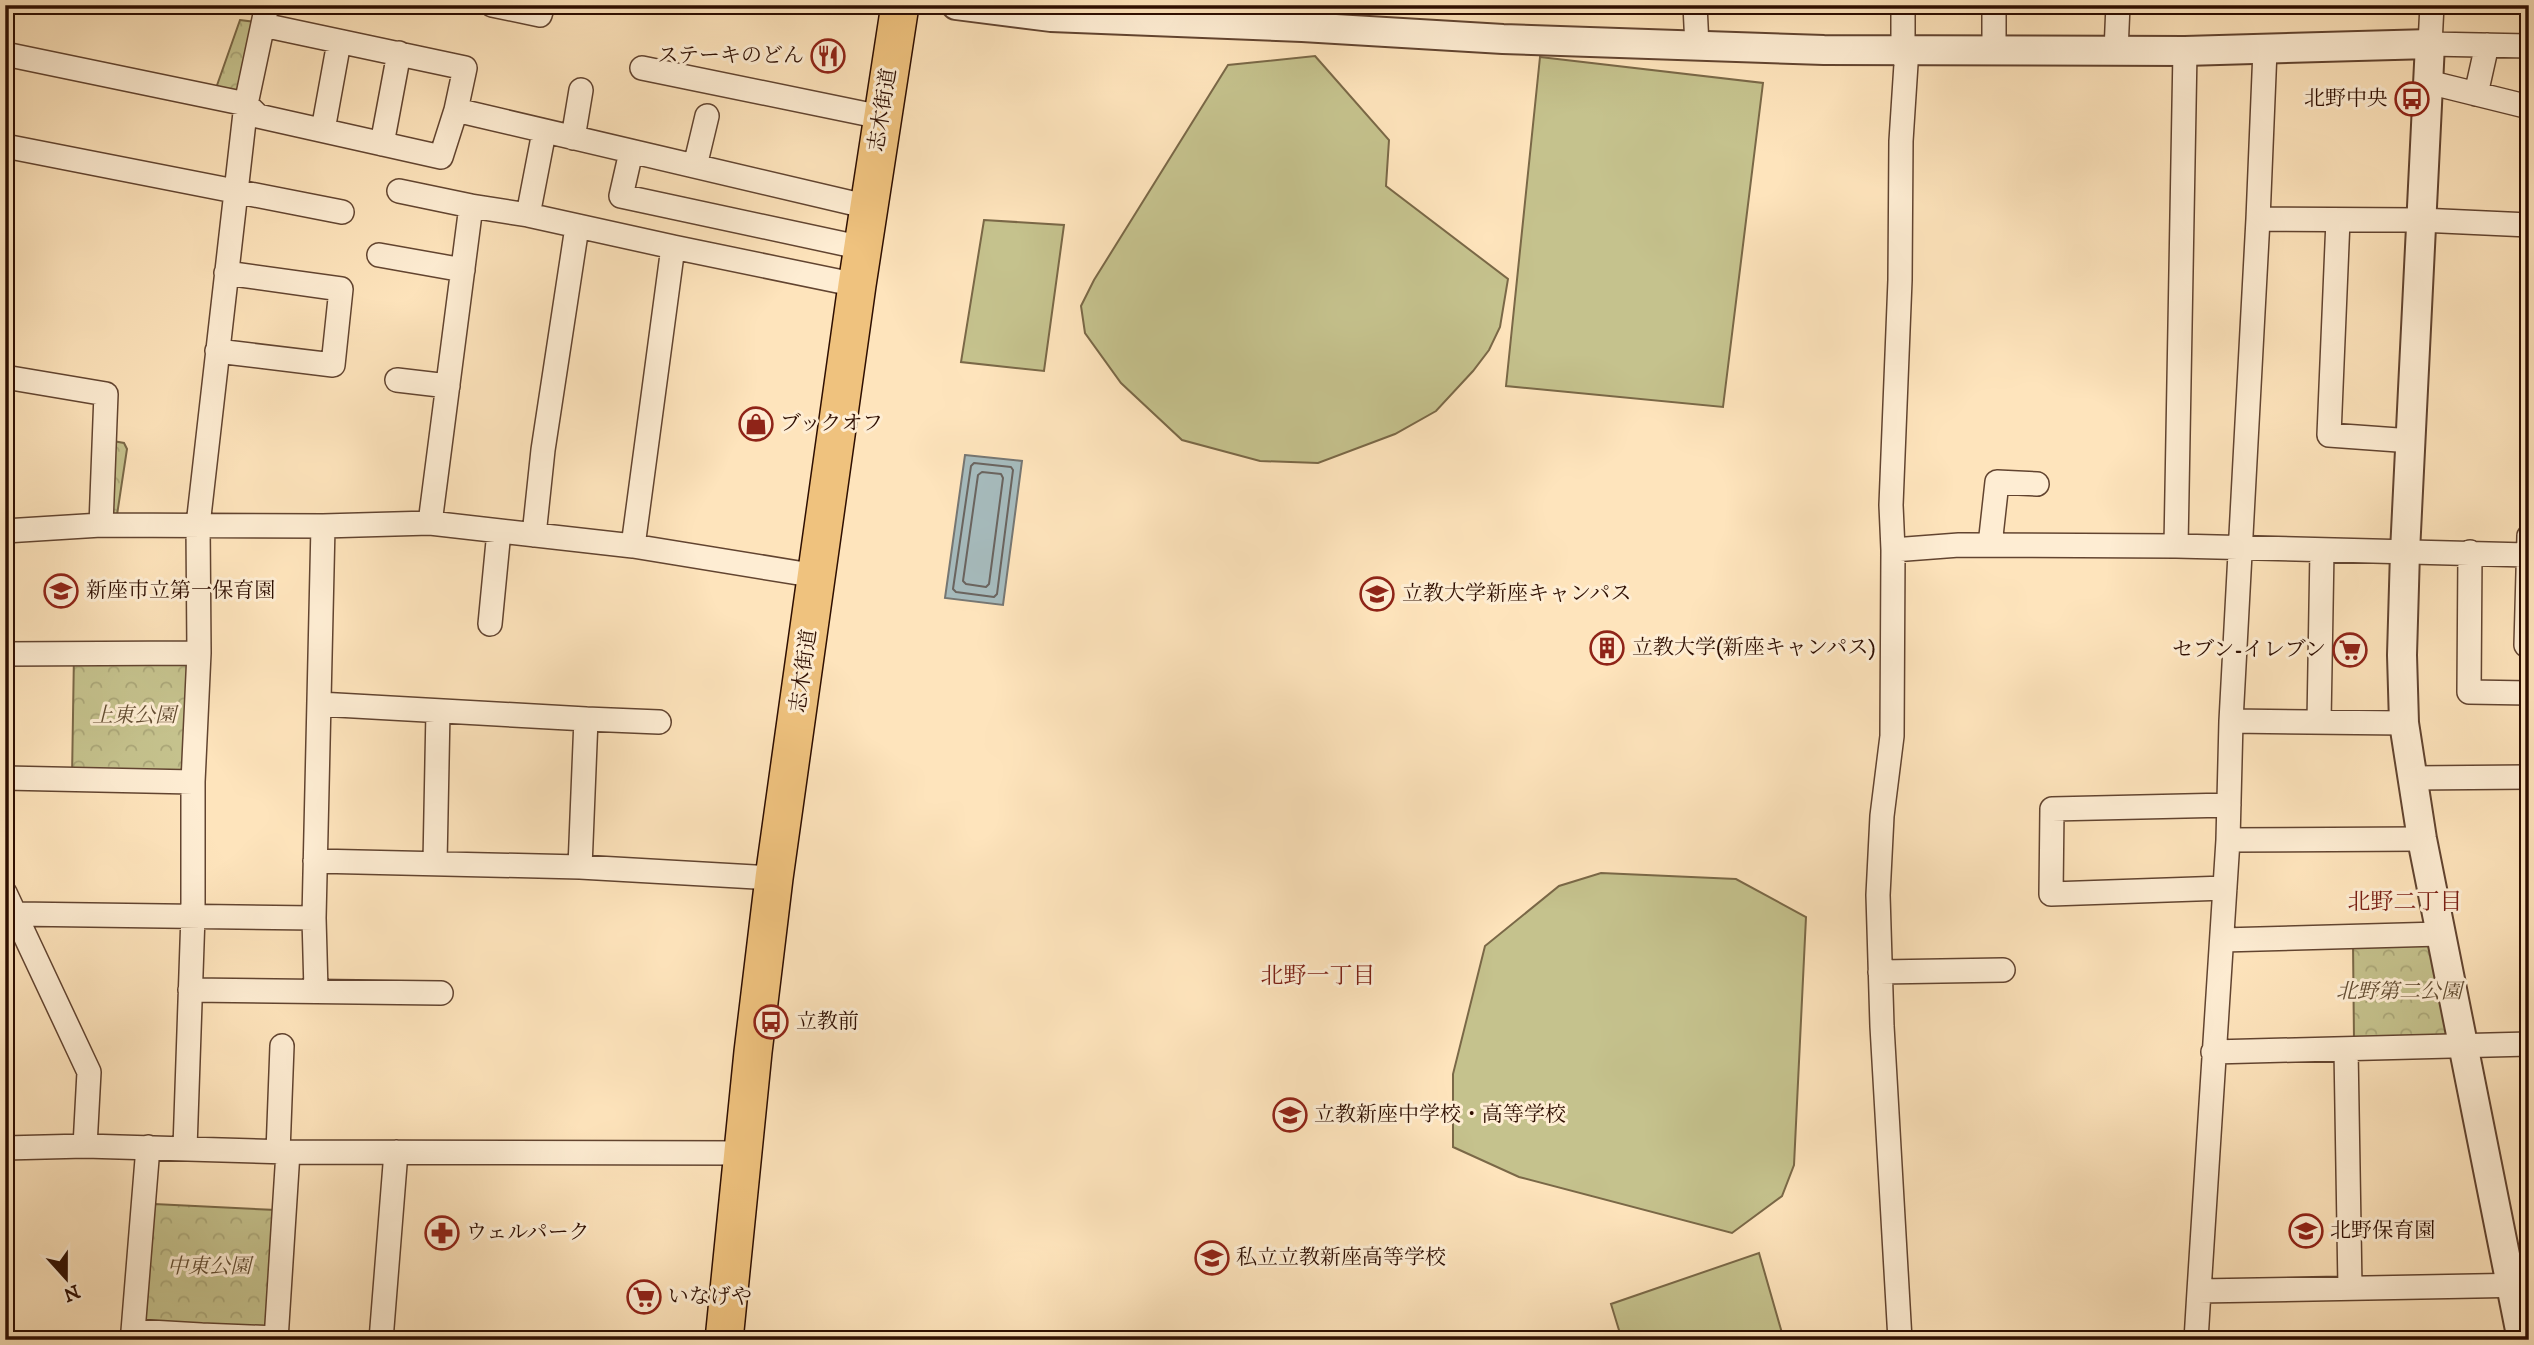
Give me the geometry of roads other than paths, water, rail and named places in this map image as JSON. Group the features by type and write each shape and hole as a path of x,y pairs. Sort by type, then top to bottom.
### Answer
{"main road":[{"name":"志木街道","path":"724,1340 753,1052 774,878 881,117 900,5"}],"street":[{"path":"492,5 540,15 542,5"},
{"path":"956,5 1051,18 1317,17 1697,46 1903,52 2265,50 2430,44 2529,46"},
{"path":"1695,5 1697,46"},
{"path":"1900,1340 1878,895 1882,816 1892,736 1894,550 1891,505 1906,64 1903,52 1903,5"},
{"path":"1994,5 1994,52"},
{"path":"2116,51 2118,5"},
{"path":"2432,5 2405,552 2402,655 2404,723 2422,839 2441,934 2520,1285 2522,1340"},
{"path":"5,54 246,104 258,116 441,157 456,110 465,68 339,42 265,15 246,104 198,524 199,653 193,782 193,915 185,1148"},
{"path":"323,130 339,42"},
{"path":"2476,94 2487,45"},
{"path":"2196,1340 2228,840 2231,721 2265,50"},
{"path":"2176,546 2185,51"},
{"path":"382,144 399,53"},
{"path":"642,68 881,117"},
{"path":"2428,82 2529,107"},
{"path":"573,138 581,90"},
{"path":"456,110 869,207"},
{"path":"695,166 707,116"},
{"path":"528,215 544,132"},
{"path":"5,146 342,212"},
{"path":"631,152 621,196 863,248"},
{"path":"399,191 528,215 857,285"},
{"path":"430,523 471,206"},
{"path":"2258,219 2420,220 2529,225"},
{"path":"2338,220 2329,435 2412,441"},
{"path":"534,535 576,227"},
{"path":"633,546 673,247"},
{"path":"379,255 463,270"},
{"path":"217,351 333,365 341,289 226,273"},
{"path":"5,377 106,394 101,525"},
{"path":"397,380 448,386"},
{"path":"1990,545 1997,482 2037,484"},
{"path":"6,525 323,526 430,523 633,546 817,576"},
{"path":"316,991 314,918 323,526"},
{"path":"490,624 499,531"},
{"path":"1894,550 1990,545 2470,552 2528,545 2526,645 2529,645"},
{"path":"2319,722 2322,550"},
{"path":"2470,552 2469,692 2529,694"},
{"path":"5,654 199,653"},
{"path":"319,704 659,722"},
{"path":"435,863 438,711"},
{"path":"580,867 586,719"},
{"path":"2231,721 2404,723"},
{"path":"2412,778 2529,777"},
{"path":"5,778 193,782"},
{"path":"2225,888 2051,894 2052,809 2229,805"},
{"path":"2228,840 2422,839"},
{"path":"315,861 580,867 774,878"},
{"path":"5,893 89,1072 85,1146"},
{"path":"16,914 314,918"},
{"path":"2221,940 2441,934"},
{"path":"1880,972 2003,970"},
{"path":"190,990 441,993"},
{"path":"2213,1052 2529,1044"},
{"path":"148,1147 133,1336 276,1339 283,1152 282,1046"},
{"path":"2346,1049 2350,1288"},
{"path":"5,1149 85,1146 283,1152 744,1153"},
{"path":"381,1340 396,1152"},
{"path":"2199,1291 2520,1285"}],"water":[{"path":"965,455 1022,461 1003,605 945,598"}],"place":[{"name":"ステーキのどん","path":"828,56"},
{"name":"北野中央","path":"2412,99"},
{"name":"ブックオフ","path":"756,424"},
{"name":"新座市立第一保育園","path":"61,591"},
{"name":"立教大学新座キャンパス","path":"1377,594"},
{"name":"立教大学(新座キャンパス)","path":"1607,648"},
{"name":"セブン-イレブン","path":"2350,650"},
{"name":"立教前","path":"771,1022"},
{"name":"立教新座中学校・高等学校","path":"1290,1115"},
{"name":"北野保育園","path":"2306,1231"},
{"name":"ウェルパーク","path":"442,1233"},
{"name":"私立立教新座高等学校","path":"1212,1258"},
{"name":"いなげや","path":"644,1297"}],"district":[{"name":"北野二丁目","path":"2405,902"},
{"name":"北野一丁目","path":"1318,976"}],"park label":[{"name":"上東公園","path":"134,716"},
{"name":"北野第二公園","path":"2399,992"},
{"name":"中東公園","path":"209,1267"}]}
